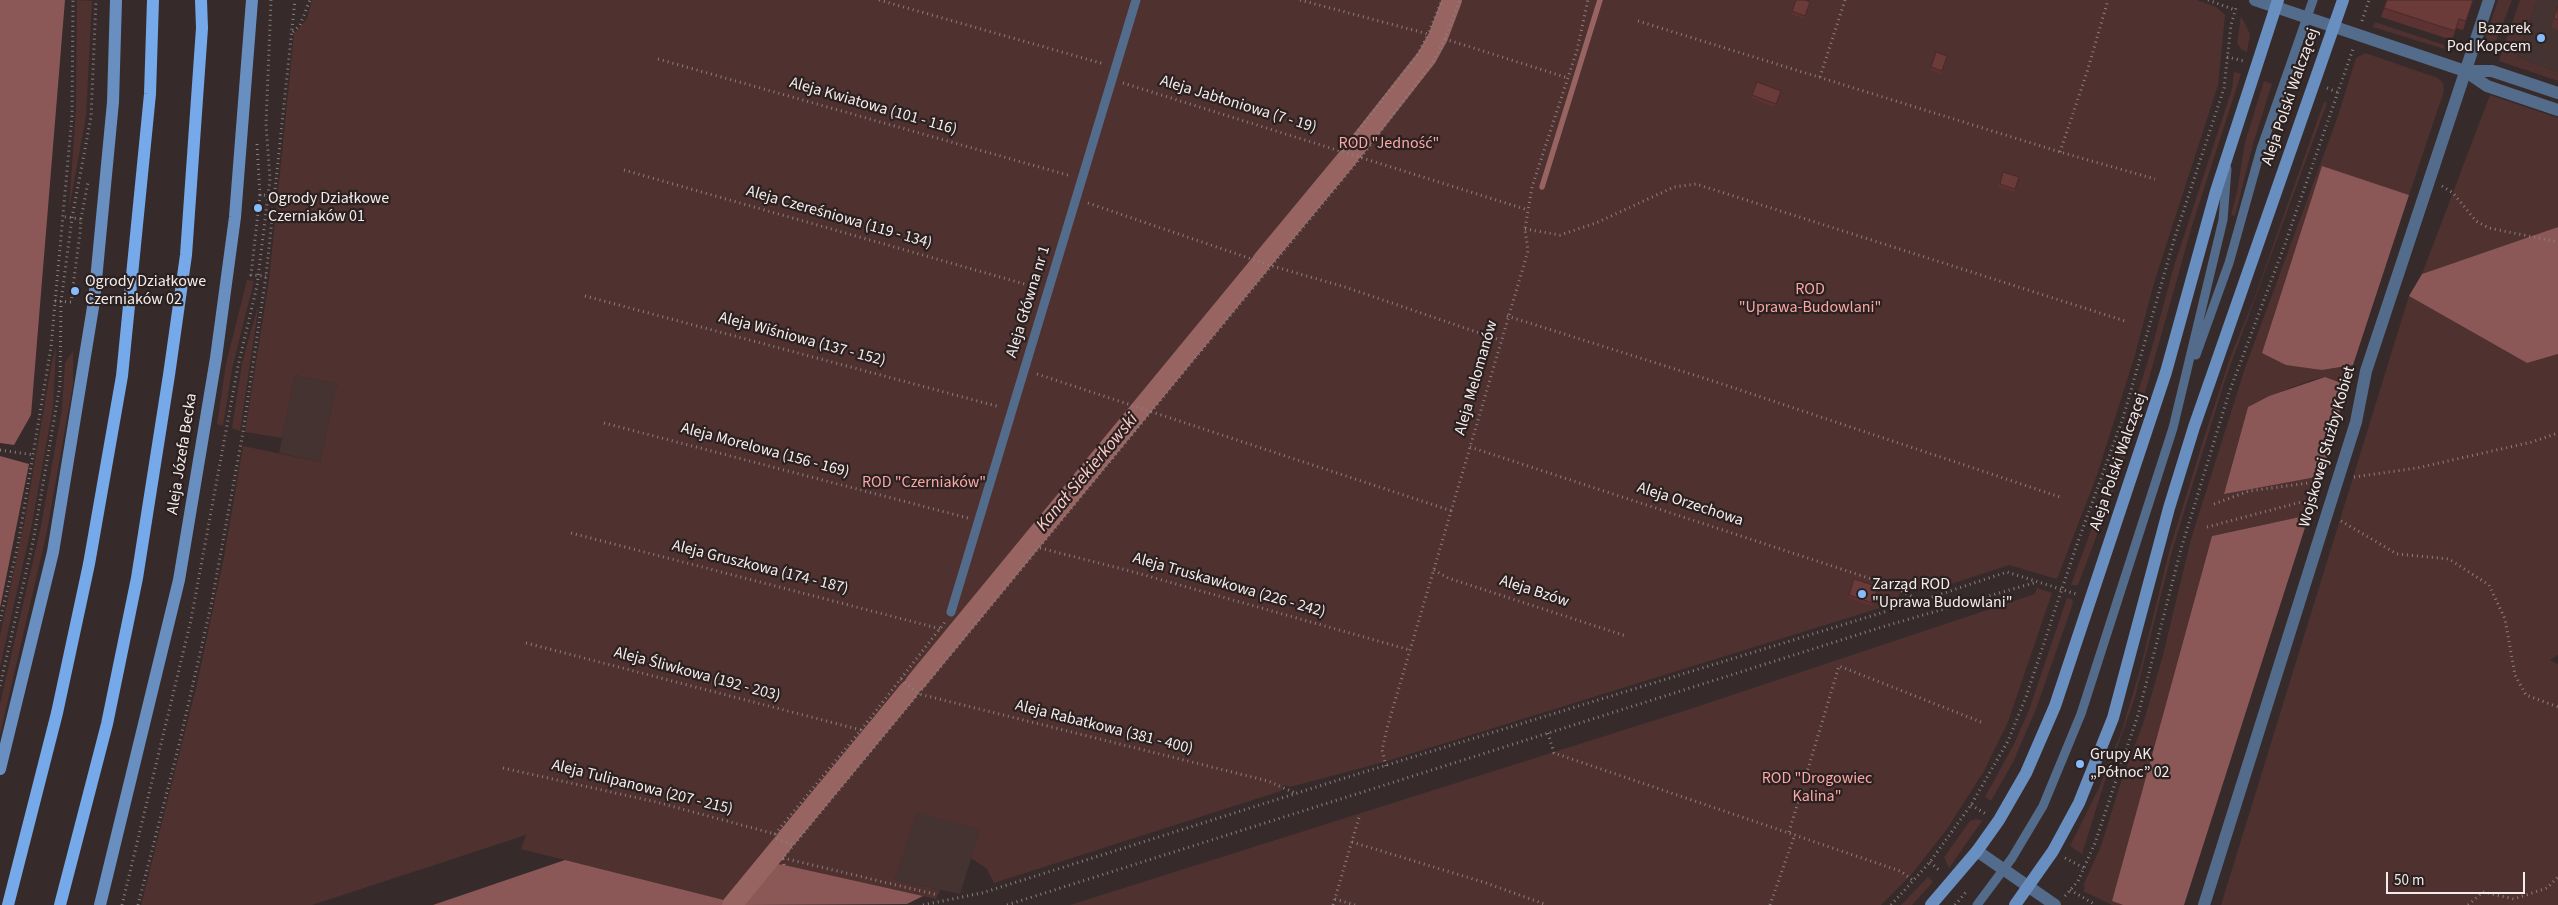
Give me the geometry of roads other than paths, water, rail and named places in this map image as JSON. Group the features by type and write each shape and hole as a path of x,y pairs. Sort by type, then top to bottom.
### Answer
{"main road":[{"path":"0,769 53,552 94,300 113,102 116,0"},
{"path":"8,905 57,713 87,573 122,376 150,94 153,0"},
{"name":"Aleja Józefa Becka","path":"60,905 107,724 139,569 186,255 202,28 201,0"},
{"path":"202,28 205,0"},
{"name":"Aleja Józefa Becka","path":"100,905 179,580 216,358 235,217 252,0"},
{"name":"Aleja Polski Walczącej","path":"2015,905 2052,851 2078,803 2113,718 2169,508 2194,427 2343,0"},
{"name":"Aleja Polski Walczącej","path":"1931,905 1976,851 2009,804 2042,737 2091,599 2166,372 2228,156 2277,4"}],"street":[{"path":"2255,0 2277,4 2306,18 2465,71 2488,86 2558,110"},
{"name":"Wojskowej Służby Kobiet","path":"2204,905 2356,422 2366,371 2489,0"},
{"path":"2465,71 2492,71 2558,93"},
{"path":"1976,851 2055,905"}],"lane":[{"name":"Aleja Główna nr 1","path":"951,612 1114,67 1136,0"},
{"path":"1974,901 2004,870 2048,796 2081,714 2181,397 2229,263 2261,149 2313,0"},
{"path":"2181,397 2223,220 2228,156"}],"waterway":[{"name":"Kanał Siekierkowski","path":"1353,151 1427,57 1438,37 1452,0"},
{"path":"1542,187 1600,0"},
{"name":"Kanał Siekierkowski","path":"1262,261 1349,156"},
{"name":"Kanał Siekierkowski","path":"915,683 1260,264"},
{"name":"Kanał Siekierkowski","path":"786,839 909,690"},
{"name":"Kanał Siekierkowski","path":"732,905 783,843"}],"place":[{"name":"Bazarek Pod Kopcem","path":"2541,38"},
{"name":"Ogrody Działkowe Czerniaków 01","path":"258,208"},
{"name":"Ogrody Działkowe Czerniaków 02","path":"75,291"},
{"name":"Zarząd ROD \"Uprawa Budowlani\"","path":"1862,594"},
{"name":"Grupy AK „Północ” 02","path":"2080,764"}],"park label":[{"name":"ROD \"Jedność\"","path":"1389,144"},
{"name":"ROD \"Uprawa-Budowlani\"","path":"1810,299"},
{"name":"ROD \"Czerniaków\"","path":"924,483"},
{"name":"ROD \"Drogowiec Kalina\"","path":"1817,788"}]}
